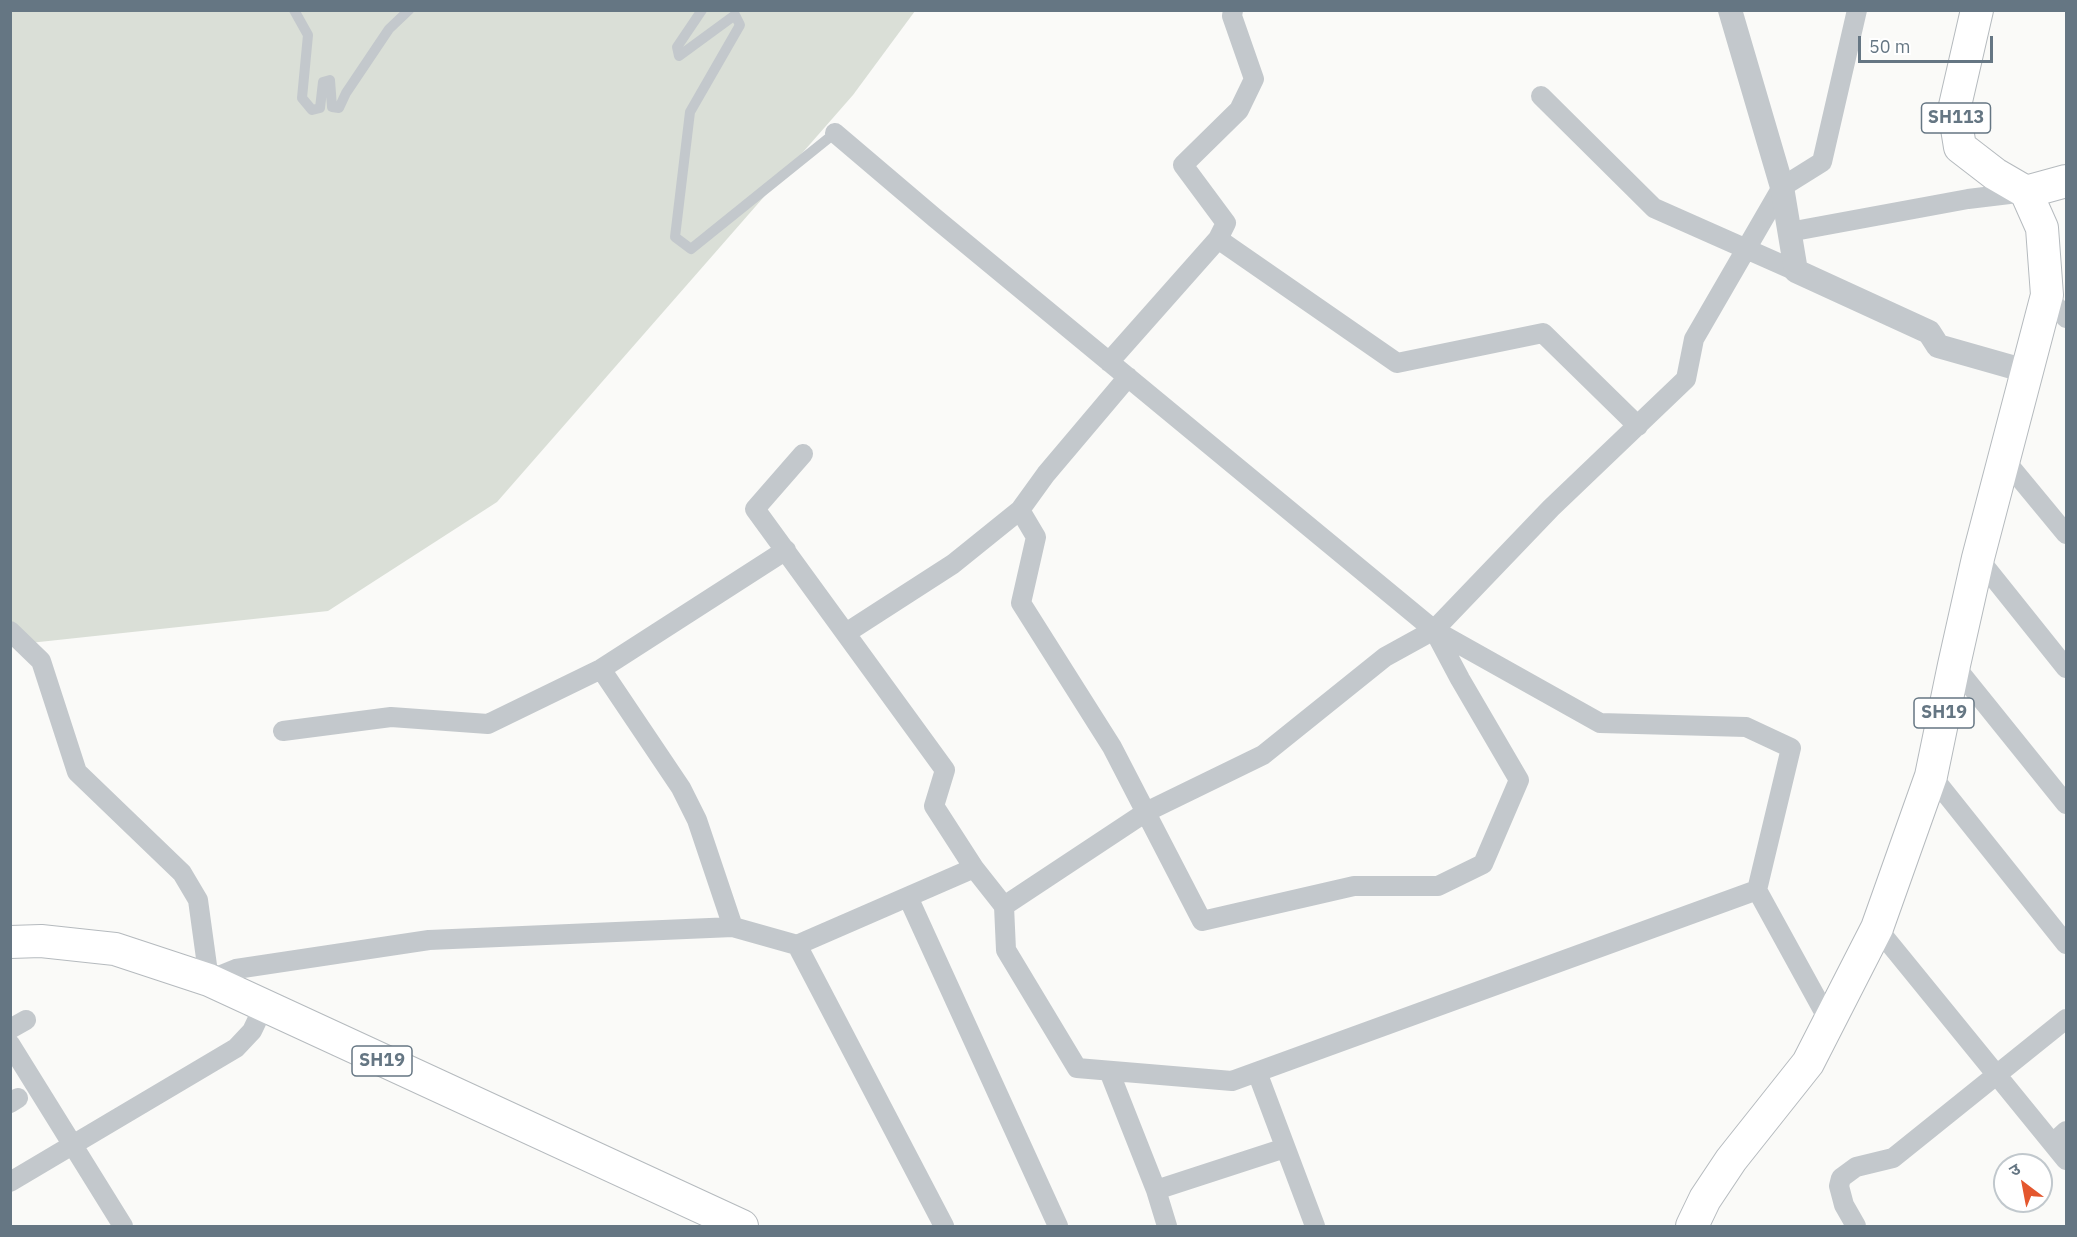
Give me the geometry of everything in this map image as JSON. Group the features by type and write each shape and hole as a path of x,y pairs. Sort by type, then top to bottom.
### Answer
{"main road":[{"name":"SH113","path":"1977,10 1954,110 1960,147 1995,174 2026,192"},
{"path":"2026,192 2067,181"},
{"name":"SH19","path":"1692,1227 1705,1199 1731,1160 1808,1063 1877,928 1931,775 1978,558 2046,295 2042,228 2026,192"},
{"name":"SH19","path":"10,942 41,941 116,949 209,980 742,1227"}],"street":[{"path":"1109,362 1218,239 1226,223 1183,165 1239,110 1254,79 1232,16 1233,10"},
{"path":"1730,10 1782,187 1796,271"},
{"path":"1004,906 1146,812 1263,755 1385,657 1434,630 1551,508 1686,379 1694,339 1782,187 1822,162 1857,10"},
{"path":"1541,96 1654,208 1929,332 1938,346 2026,371"},
{"path":"835,133 1434,630 1600,723 1746,727 1791,748 1757,890 1829,1021"},
{"path":"1789,232 1968,199 2026,192"},
{"path":"1218,239 1397,363 1542,333 1638,426"},
{"path":"2046,295 2067,318"},
{"path":"846,633 953,564 1020,510 1046,474 1128,377"},
{"path":"803,454 755,508 945,770 934,806 974,868 1004,906 1006,950 1077,1068 1232,1081 1757,890"},
{"path":"2004,459 2067,534"},
{"path":"1020,510 1036,537 1022,603 1112,747 1202,921 1354,886 1438,886 1483,864 1519,780 1460,680 1434,630"},
{"path":"283,731 391,717 489,724 601,669 786,550"},
{"path":"1978,558 2067,668"},
{"path":"10,630 41,662 77,772 182,873 198,900 209,980 236,969 429,940 733,927 797,945 974,868"},
{"path":"1954,665 2067,804"},
{"path":"601,669 681,788 697,820 733,927"},
{"path":"1931,775 2067,944"},
{"path":"908,897 1058,1227"},
{"path":"1877,928 1997,1074 2060,1137 2067,1160"},
{"path":"797,945 944,1227"},
{"path":"10,1182 236,1048 252,1031 264,1006"},
{"path":"1856,1227 1844,1205 1839,1186 1840,1178 1856,1167 1893,1158 2067,1019"},
{"path":"10,1044 123,1227"},
{"path":"1109,1071 1156,1190 1167,1227"},
{"path":"1257,1072 1315,1227"},
{"path":"1156,1190 1285,1148"}],"lane":[{"path":"294,10 308,35 302,98 312,111 320,108 323,82 330,80 332,107 339,108 346,93 389,29 409,10"},
{"path":"702,10 678,47 679,56 735,15 740,25 690,112 675,237 691,249 835,133"}],"shaded area":[{"path":"10,11 915,11 853,95 497,502 328,611 11,645"}]}
